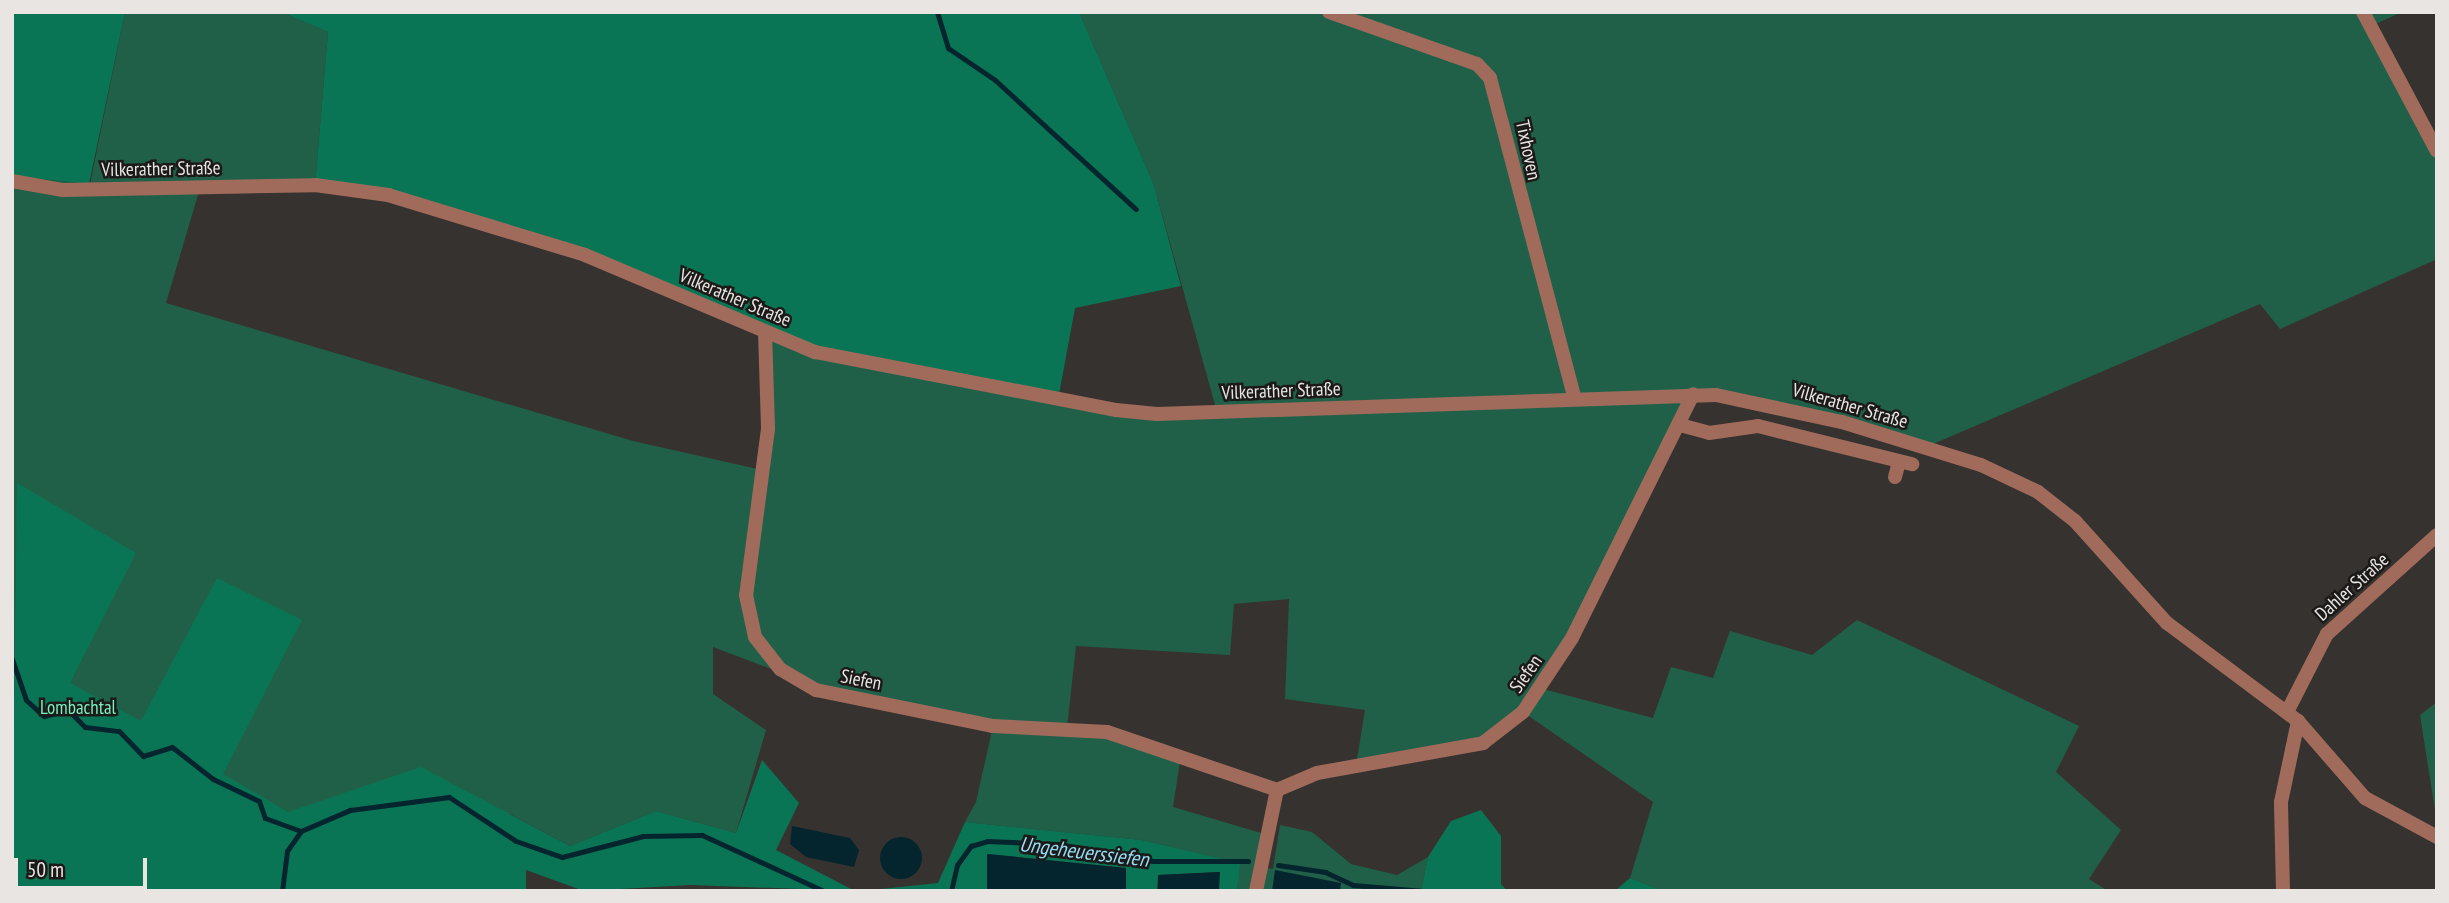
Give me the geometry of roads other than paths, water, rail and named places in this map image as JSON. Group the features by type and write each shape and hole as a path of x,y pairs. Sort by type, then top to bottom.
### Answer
{"street":[{"name":"Tixhoven","path":"1329,12 1457,56 1490,78 1575,399"},
{"path":"2363,12 2434,146"},
{"name":"Vilkerather Straße","path":"12,181 63,190 315,185 388,195 585,255 765,332 852,363 1157,414 1693,394 1783,407 2014,478 2075,521 2168,623 2293,717 2365,798 2437,837"},
{"name":"Siefen","path":"765,332 768,429 746,595 755,637 780,669 816,690 993,726 1107,732 1277,790 1317,773 1483,743 1523,712 1558,664 1680,425 1693,394"},
{"path":"1680,425 1709,433 1758,426 1902,468"},
{"name":"Dahler Straße","path":"2283,891 2281,802 2293,717 2328,634 2437,535"},
{"path":"1256,891 1277,790"}],"water":[{"path":"792,826 850,838 859,850 854,867 806,857 790,844"},
{"path":"901,837 916,843 922,858 916,873 901,879 886,873 880,858 886,843"},
{"path":"987,854 1126,868 1126,891 987,891"},
{"path":"1275,870 1341,883 1340,891 1272,891"},
{"path":"1220,872 1219,891 1158,891 1158,875"}],"waterway":[{"path":"937,12 948,48 995,80 1136,209"},
{"path":"12,659 26,700 44,716 68,710 85,727 119,731 143,756 172,747 213,779 259,801 265,818 301,831 287,851 282,891"},
{"name":"Ungeheuerssiefen","path":"301,831 350,810 449,797 516,841 562,857 643,836 702,835 824,891"},
{"name":"Ungeheuerssiefen","path":"951,891 957,865 971,846 987,841 1058,844 1153,861 1248,861"},
{"name":"Ungeheuerssiefen","path":"1278,865 1325,872 1353,885 1424,891"}],"park label":[{"name":"Lombachtal","path":"78,708"}]}
